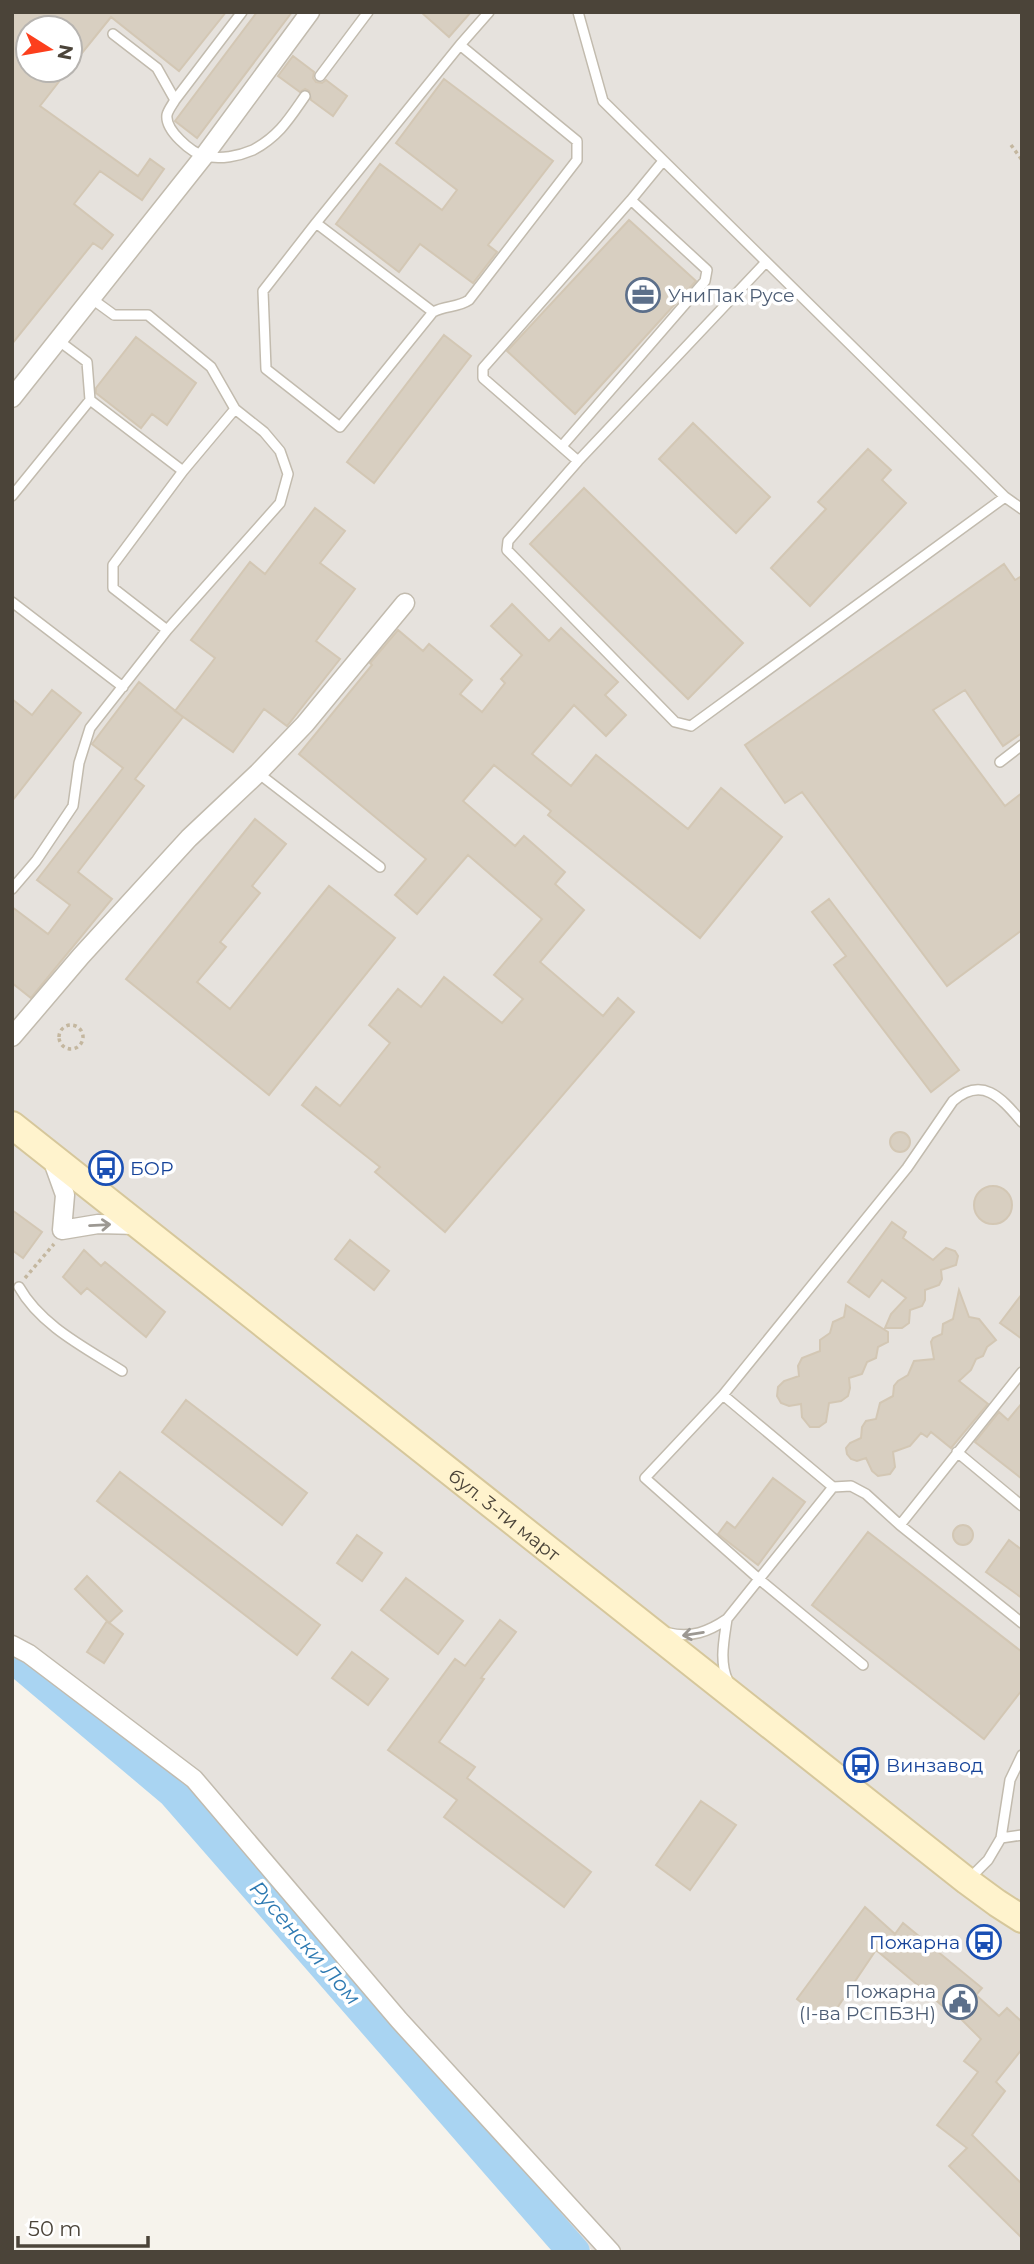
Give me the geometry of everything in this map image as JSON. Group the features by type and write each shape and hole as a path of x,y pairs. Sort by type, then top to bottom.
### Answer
{"main road":[{"name":"бул. 3-ти март","path":"17,1125 138,1225 967,1881 1022,1919"},
{"name":"бул. 3-ти март","path":"997,1903 1022,1932"}],"street":[{"path":"12,398 204,156 310,12"},
{"path":"12,1037 81,956 189,838 305,724 405,603"},
{"path":"50,1154 65,1195 62,1230 98,1224 138,1225"},
{"path":"12,1645 29,1654 194,1779 399,2020 611,2252"}],"lane":[{"path":"242,12 167,114 169,127 176,137 204,156 231,157 251,150 276,135 305,96"},
{"path":"320,76 368,12"},
{"path":"460,45 577,141 577,160 470,300 459,307 442,307 433,312 341,427 266,369 263,291 460,45 489,12"},
{"path":"578,12 603,102 1005,497 1022,509"},
{"path":"113,34 157,68 175,100"},
{"path":"578,461 483,378 483,368 663,161"},
{"path":"562,446 705,281 707,270 631,200"},
{"path":"317,223 433,312"},
{"path":"766,262 578,461 508,541 506,550 675,722 691,726 1005,497"},
{"path":"12,889 36,861 73,806 79,763 90,728 167,630 280,503 288,474 280,451 264,432 235,409 211,367 148,315 114,315 92,299"},
{"path":"12,496 90,400 87,362 59,341"},
{"path":"90,400 183,471"},
{"path":"167,630 113,588 113,565 183,471 235,409"},
{"path":"12,602 123,687"},
{"path":"1000,762 1022,745"},
{"path":"258,773 380,867"},
{"path":"863,1665 759,1579 645,1478 723,1395 908,1168 953,1101 961,1094 987,1089 1007,1104 1022,1122"},
{"path":"19,1287 29,1304 48,1321 122,1371"},
{"path":"900,1525 1022,1372"},
{"path":"723,1395 833,1487 851,1486 866,1494 900,1525 1022,1623"},
{"path":"957,1452 1022,1506"},
{"path":"648,1628 679,1635 694,1635 712,1630 727,1619 833,1487"},
{"path":"727,1619 723,1641 723,1672 734,1696"},
{"path":"967,1881 988,1860 1001,1838 1010,1780 1022,1755"},
{"path":"1001,1838 1022,1835"}],"path":[{"path":"1011,145 1022,160"},
{"path":"71,1026 80,1030 83,1038 76,1048 70,1049 62,1045 59,1038 62,1030 71,1026"},
{"path":"19,1287 62,1230"}],"shaded area":[{"path":"12,12 1022,12 1022,2252 593,2252 408,2035 295,1915 181,1784 12,1648"}],"building":[{"path":"12,12 226,12 179,71 111,17 84,51 84,14 14,14 14,84 57,84 40,106 138,176 150,159 164,169 142,200 100,171 74,204 113,235 102,249 93,243 12,344"},
{"path":"257,12 292,12 197,138 175,121"},
{"path":"421,12 471,12 449,37"},
{"path":"293,56 314,72 313,78 316,82 322,83 326,80 347,96 333,116 311,100 309,91 305,89 300,92 278,76"},
{"path":"444,79 553,161 488,245 497,252 473,283 420,244 399,272 336,224 380,164 442,210 457,190 396,143"},
{"path":"629,220 696,281 575,414 507,351"},
{"path":"444,335 471,356 374,483 347,462"},
{"path":"136,337 196,383 167,425 152,414 141,428 96,393 96,388"},
{"path":"693,423 770,497 736,533 659,459"},
{"path":"868,449 891,470 882,480 906,503 810,606 771,568 826,509 818,502"},
{"path":"584,488 743,643 688,699 530,544"},
{"path":"315,508 345,531 320,563 355,589 316,641 340,659 287,726 264,709 233,752 175,711 215,658 191,640 250,562 265,574"},
{"path":"1004,564 1015,580 1022,576 1022,733 1003,746 965,690 933,710 1005,806 1022,793 1022,930 947,986 802,792 785,803 745,745"},
{"path":"512,604 549,641 561,628 618,682 605,695 626,715 606,736 574,705 532,754 571,786 596,755 688,829 721,788 782,837 700,938 548,815 551,811 494,765 463,801 515,846 524,836 565,872 555,884 584,910 540,962 603,1016 618,998 634,1012 445,1232 375,1172 380,1167 302,1105 316,1087 340,1106 390,1043 369,1025 398,989 421,1007 444,977 502,1023 523,999 494,975 542,919 468,855 417,914 395,895 426,859 299,754 398,630 423,651 429,644 472,680 460,694 482,712 505,683 501,679 522,655 491,626"},
{"path":"139,682 183,717 135,779 144,786 78,872 112,899 31,998 12,983 12,907 48,934 70,905 37,880 123,768 92,744"},
{"path":"52,690 81,713 12,801 12,699 32,715"},
{"path":"255,819 286,844 252,886 260,893 220,942 226,947 197,982 230,1009 329,886 395,938 269,1095 126,979"},
{"path":"829,899 959,1070 931,1092 834,965 846,956 812,912"},
{"path":"900,1132 907,1135 910,1142 907,1149 900,1152 893,1149 890,1142 893,1135"},
{"path":"993,1186 1006,1192 1012,1205 1006,1218 993,1224 980,1218 974,1205 980,1192"},
{"path":"12,1210 42,1232 23,1258 12,1250"},
{"path":"892,1222 906,1232 903,1238 933,1260 946,1248 955,1251 958,1256 956,1265 941,1270 942,1279 939,1285 925,1290 922,1306 910,1310 909,1323 902,1328 885,1328 891,1314 906,1298 882,1280 869,1297 848,1282"},
{"path":"350,1240 389,1271 374,1290 335,1259"},
{"path":"84,1250 101,1266 105,1262 165,1312 146,1337 87,1288 81,1294 63,1277"},
{"path":"959,1290 969,1317 979,1319 996,1340 987,1347 983,1356 976,1359 971,1370 959,1381 988,1404 951,1448 931,1432 927,1437 921,1433 910,1446 893,1452 895,1467 890,1474 878,1476 872,1471 866,1458 857,1461 851,1459 846,1448 861,1438 862,1427 866,1421 876,1419 880,1403 893,1396 894,1386 908,1375 914,1361 934,1359 931,1342 942,1334 943,1324 953,1319"},
{"path":"1022,1294 1022,1339 1000,1323"},
{"path":"846,1305 888,1332 888,1342 878,1347 876,1358 867,1362 862,1374 849,1378 848,1396 841,1401 829,1403 826,1422 819,1427 810,1427 802,1417 801,1404 789,1406 781,1403 777,1396 778,1387 784,1381 799,1376 798,1366 802,1358 820,1351 820,1340 830,1333 833,1322 844,1317"},
{"path":"186,1400 307,1493 282,1525 162,1432"},
{"path":"1022,1403 1022,1479 975,1442 999,1412 1008,1420"},
{"path":"120,1472 320,1625 297,1655 97,1501"},
{"path":"773,1478 805,1502 758,1565 718,1534 727,1522 735,1528"},
{"path":"963,1525 970,1528 973,1535 970,1542 963,1545 956,1542 953,1535 956,1528"},
{"path":"868,1532 1022,1652 1022,1690 984,1739 812,1605"},
{"path":"357,1535 382,1553 362,1581 337,1563"},
{"path":"1009,1540 1022,1550 1022,1598 986,1572"},
{"path":"87,1576 122,1611 109,1623 75,1589"},
{"path":"406,1578 463,1621 438,1654 381,1610"},
{"path":"500,1620 516,1632 481,1678 484,1679 439,1742 475,1767 467,1778 591,1872 564,1907 444,1817 457,1800 388,1750 455,1659 465,1666"},
{"path":"107,1621 123,1634 104,1663 87,1652"},
{"path":"352,1652 388,1679 368,1705 332,1678"},
{"path":"701,1801 736,1825 690,1890 656,1865"},
{"path":"865,1907 895,1934 903,1923 982,1988 976,1995 999,2016 1007,2008 1022,2022 1022,2049 996,2082 1005,2091 972,2135 1022,2184 1022,2238 949,2166 967,2148 937,2125 978,2072 964,2061 981,2039 959,2017 958,2019 876,1950 827,2023 797,1999"}],"waterway":[{"name":"Русенски Лом","path":"12,1660 21,1664 173,1792 574,2252"}],"place":[{"name":"УниПак Русе","path":"643,295"},
{"name":"БОР","path":"106,1168"},
{"name":"Винзавод","path":"861,1765"},
{"name":"Пожарна","path":"984,1942"},
{"name":"Пожарна (I-ва РСПБЗН)","path":"960,2002"}]}
